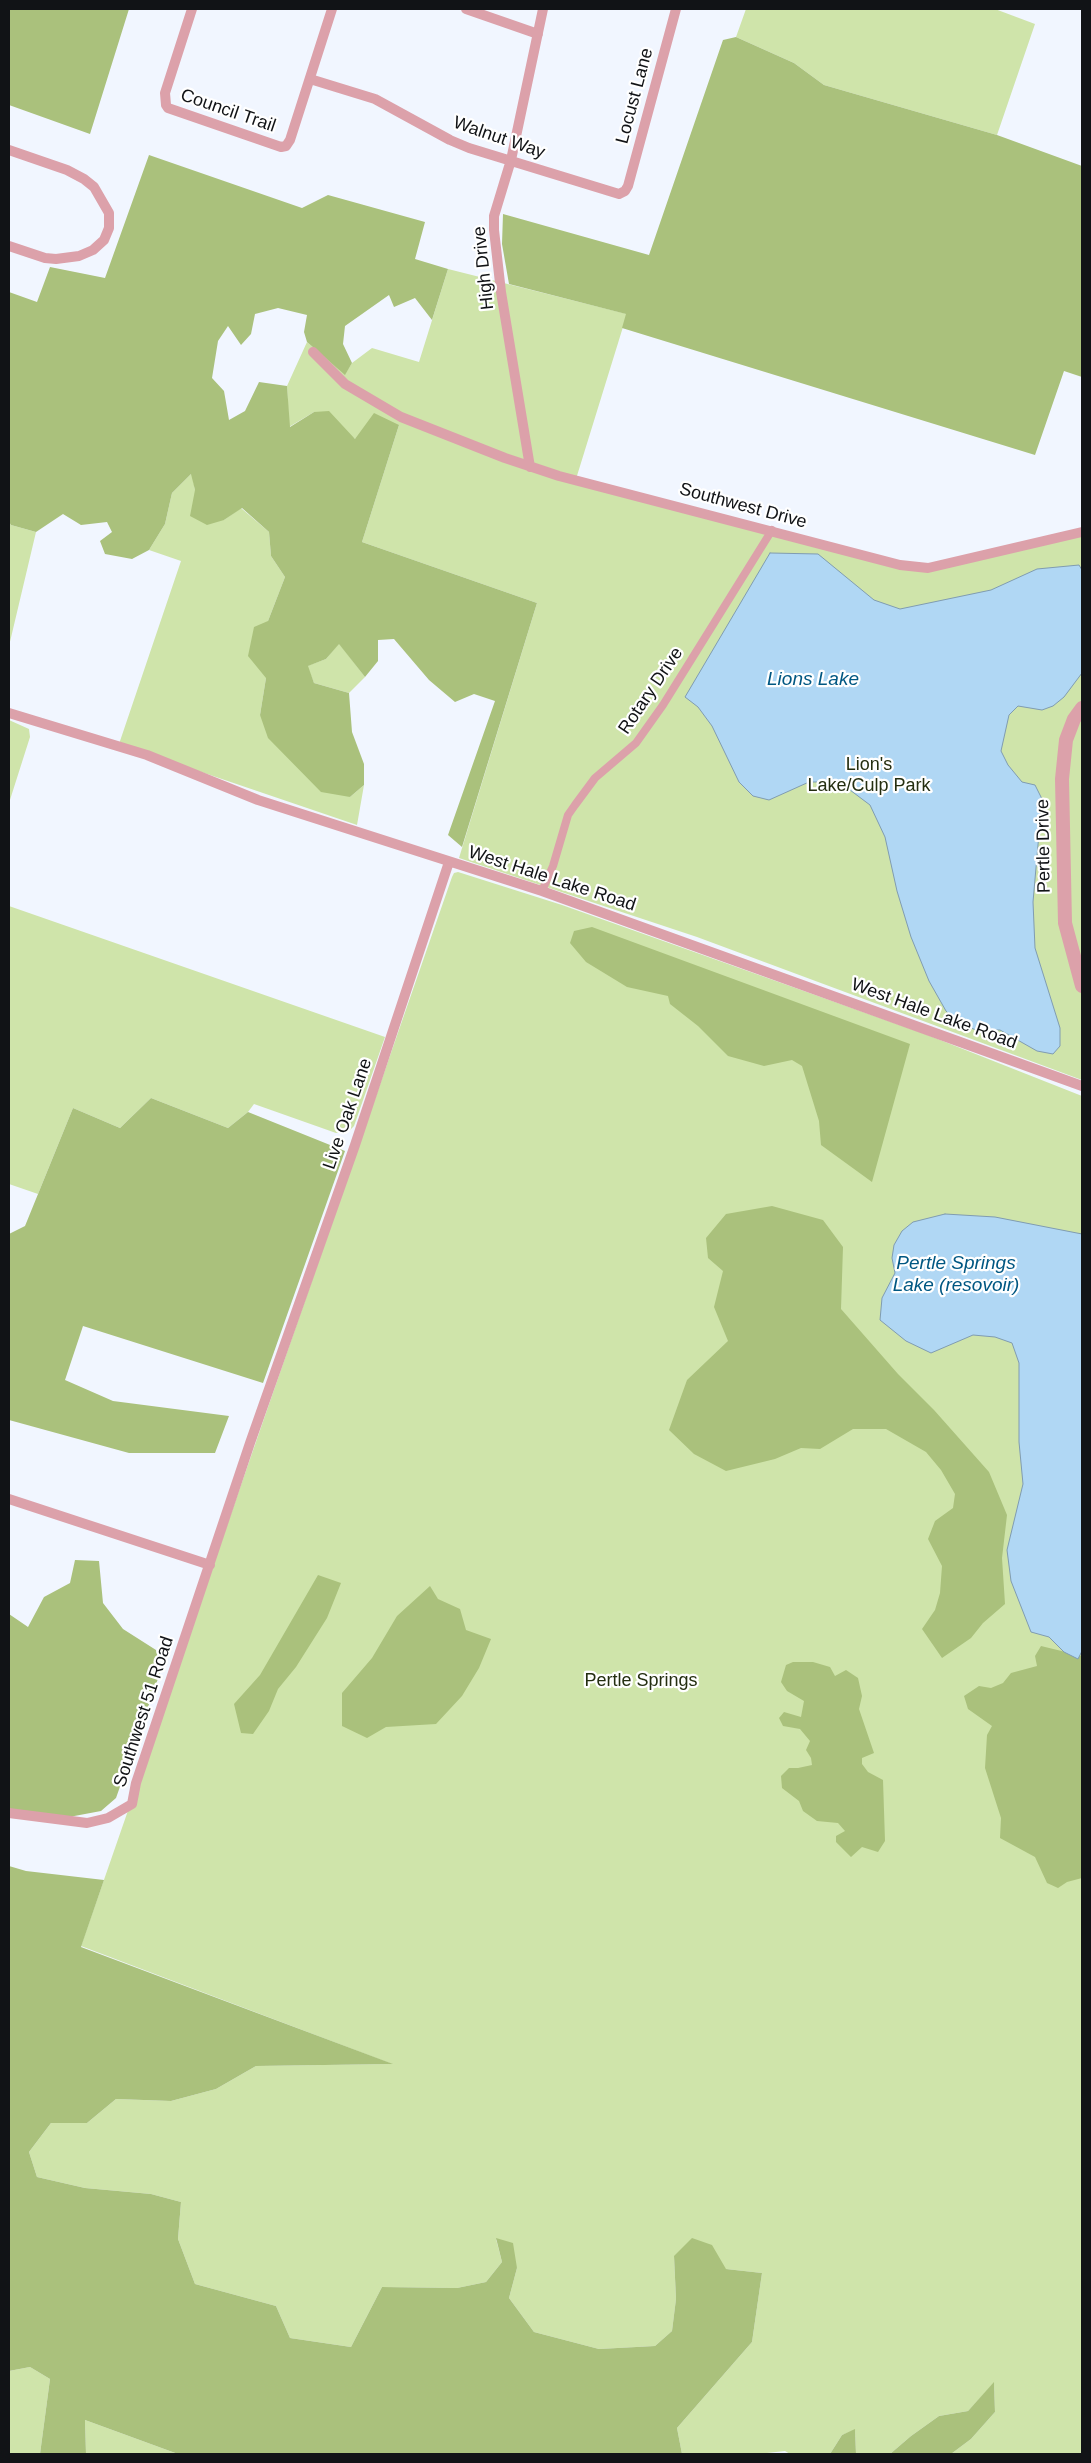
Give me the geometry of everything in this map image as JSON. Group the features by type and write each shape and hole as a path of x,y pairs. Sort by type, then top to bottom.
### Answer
{"street":[{"name":"Council Trail","path":"192,9 164,100 168,108 276,146 286,146 290,140 310,79"},
{"path":"310,79 332,9"},
{"path":"466,9 538,34"},
{"name":"High Drive","path":"530,467 494,230 494,216 511,160 543,9"},
{"name":"Locust Lane","path":"625,191 676,9"},
{"name":"Walnut Way","path":"310,79 375,99 450,140 619,194 625,191"},
{"path":"9,150 66,170 84,179 94,187 110,213 109,228 104,240 93,250 79,256 56,259 45,258 9,246"},
{"name":"Southwest Drive","path":"313,352 345,384 401,417 530,467 916,568 950,563 1082,532"},
{"name":"Rotary Drive","path":"542,891 568,815 595,778 636,743 772,530"},
{"name":"Pertle Drive","path":"1082,708 1074,719 1066,740 1062,788 1065,923 1082,986"},
{"name":"West Hale Lake Road","path":"9,713 147,755 258,800 542,891 1082,1086"},
{"name":"Live Oak Lane","path":"274,1376 355,1145 449,862"},
{"name":"Southwest 51 Road","path":"9,1813 87,1823 108,1818 132,1804 136,1783 274,1376"},
{"path":"9,1499 210,1565"}],"green space":[{"path":"9,9 129,9 90,134 9,105"},
{"path":"746,9 995,9 1035,24 997,135 824,85 794,63 736,37"},
{"path":"736,37 794,63 824,85 997,135 1082,166 1082,377 1064,371 1035,455 622,328 626,314 509,284 502,244 503,214 649,255 723,40"},
{"path":"149,155 302,208 328,195 425,222 415,259 448,269 432,320 415,298 394,307 389,295 345,326 343,344 352,363 345,375 307,342 304,332 307,315 278,308 255,314 251,334 241,345 228,326 218,341 212,378 224,391 229,420 245,411 259,382 287,386 290,427 314,412 329,411 355,439 374,413 399,425 362,542 537,603 462,847 448,835 495,701 474,694 455,702 429,680 394,639 378,640 378,661 365,677 339,644 326,659 308,666 314,683 349,693 352,732 364,764 364,785 350,797 321,792 268,738 260,715 266,678 248,656 254,627 268,621 285,577 271,556 269,532 242,508 224,520 207,525 190,516 195,490 191,474 172,493 165,524 149,550 132,559 105,554 100,541 112,532 107,522 81,525 63,514 36,532 11,525 9,522 9,292 37,302 50,267 105,278"},
{"name":"Lion's Lake/Culp Park","path":"448,269 627,314 576,479 916,568 1082,532 1082,1080 697,937 459,858 537,603 362,542 399,425 355,439 314,412 289,427 287,386 307,342 345,374 352,363 372,348 419,362"},
{"path":"192,473 195,490 224,520 241,508 269,532 271,556 285,577 268,621 266,678 260,715 350,797 364,785 357,825 119,744 181,561 149,550 165,524 172,493"},
{"path":"9,522 11,525 36,532 9,646"},
{"path":"339,643 365,677 349,693 314,683 307,666 326,659"},
{"path":"9,720 29,729 30,737 9,803"},
{"name":"Pertle Springs","path":"458,872 562,905 925,1034 1082,1096 1082,2454 951,2454 971,2439 995,2412 994,2383 968,2411 939,2416 890,2454 856,2454 855,2430 842,2435 830,2454 790,2454 785,2451 758,2454 682,2454 677,2428 752,2342 762,2273 726,2269 674,2256 676,2299 672,2331 655,2346 599,2349 534,2332 509,2298 517,2268 496,2239 502,2262 486,2282 457,2288 382,2287 351,2347 290,2338 276,2306 195,2284 178,2239 181,2202 151,2194 85,2188 37,2177 29,2152 51,2123 87,2123 116,2099 171,2101 216,2089 256,2066 392,2064 81,1946 452,877 454,873"},
{"path":"9,906 385,1037 354,1126 348,1132 336,1133 254,1104 248,1112 228,1128 151,1098 120,1128 73,1108 38,1194 9,1184"},
{"path":"592,927 910,1044 872,1182 821,1145 819,1121 802,1066 792,1060 764,1066 728,1056 698,1026 670,1004 668,996 627,987 586,962 570,943 574,931"},
{"path":"151,1098 228,1128 248,1112 345,1151 263,1383 83,1326 65,1380 113,1401 229,1416 215,1453 129,1453 9,1420 9,1234 25,1226 73,1108 120,1128"},
{"path":"772,1206 823,1220 843,1247 841,1309 989,1472 1007,1515 1002,1558 1005,1604 983,1623 971,1638 942,1658 922,1629 935,1610 940,1593 942,1566 928,1539 935,1521 953,1508 955,1494 941,1470 926,1452 886,1429 853,1429 820,1449 801,1448 775,1459 726,1471 694,1454 669,1430 687,1380 728,1341 714,1307 723,1271 708,1258 706,1238 726,1214"},
{"path":"75,1560 99,1561 103,1603 123,1629 156,1650 161,1670 116,1798 101,1811 69,1817 9,1809 9,1614 28,1627 44,1597 70,1583"},
{"path":"318,1575 341,1583 327,1618 296,1667 278,1689 269,1711 253,1734 241,1733 234,1704 260,1675"},
{"path":"430,1586 438,1599 460,1609 466,1630 491,1639 479,1668 462,1696 436,1724 386,1727 367,1738 342,1726 342,1693 372,1658 397,1616"},
{"path":"1041,1646 1082,1656 1082,1878 1067,1882 1058,1888 1047,1883 1035,1857 1000,1838 1001,1818 985,1768 987,1735 992,1726 968,1709 964,1696 979,1686 991,1688 1003,1683 1011,1673 1037,1666 1035,1656"},
{"path":"793,1662 813,1662 830,1667 835,1676 846,1670 858,1678 862,1696 859,1709 874,1753 862,1758 862,1764 868,1772 883,1780 885,1841 878,1852 862,1847 851,1857 836,1842 836,1836 845,1831 838,1823 817,1821 803,1811 799,1801 782,1788 781,1776 789,1768 812,1765 811,1758 806,1750 810,1741 800,1729 783,1726 779,1718 784,1712 801,1717 804,1701 787,1691 781,1682 786,1665"},
{"path":"9,1866 26,1871 104,1880 81,1947 393,2064 256,2066 216,2089 171,2101 116,2099 87,2123 51,2123 29,2152 37,2177 85,2188 151,2194 181,2202 178,2239 195,2284 276,2306 290,2338 351,2347 382,2287 457,2288 486,2282 502,2262 496,2238 513,2243 517,2268 509,2298 534,2332 599,2349 655,2346 672,2331 676,2299 674,2256 692,2238 712,2245 726,2269 762,2273 752,2342 677,2428 682,2454 178,2454 85,2420 86,2454 40,2454 50,2379 30,2367 9,2371"},
{"path":"30,2367 50,2379 40,2454 9,2454 9,2371"},
{"path":"994,2382 995,2412 971,2439 951,2454 890,2454 939,2416 968,2411"},
{"path":"85,2420 178,2454 86,2454"},
{"path":"855,2429 856,2454 830,2454 842,2435"}],"water":[{"name":"Lions Lake","path":"770,553 818,554 874,600 900,609 991,590 1037,569 1079,565 1082,570 1082,673 1064,697 1053,706 1042,710 1018,706 1009,715 1001,751 1008,765 1022,782 1035,785 1042,799 1033,902 1035,948 1060,1028 1060,1046 1053,1054 1037,1051 1000,1030 976,1030 956,1022 946,1011 929,981 911,937 897,891 885,837 870,805 850,790 831,782 809,782 769,800 753,796 739,782 712,726 698,707 685,697"},
{"name":"Pertle Springs Lake (resovoir)","path":"945,1214 995,1217 1082,1234 1082,1651 1078,1659 1064,1652 1049,1637 1031,1632 1011,1581 1007,1550 1023,1484 1019,1442 1019,1363 1012,1343 995,1337 973,1335 931,1353 906,1341 880,1320 882,1298 895,1273 892,1258 894,1245 902,1231 913,1222"}]}
